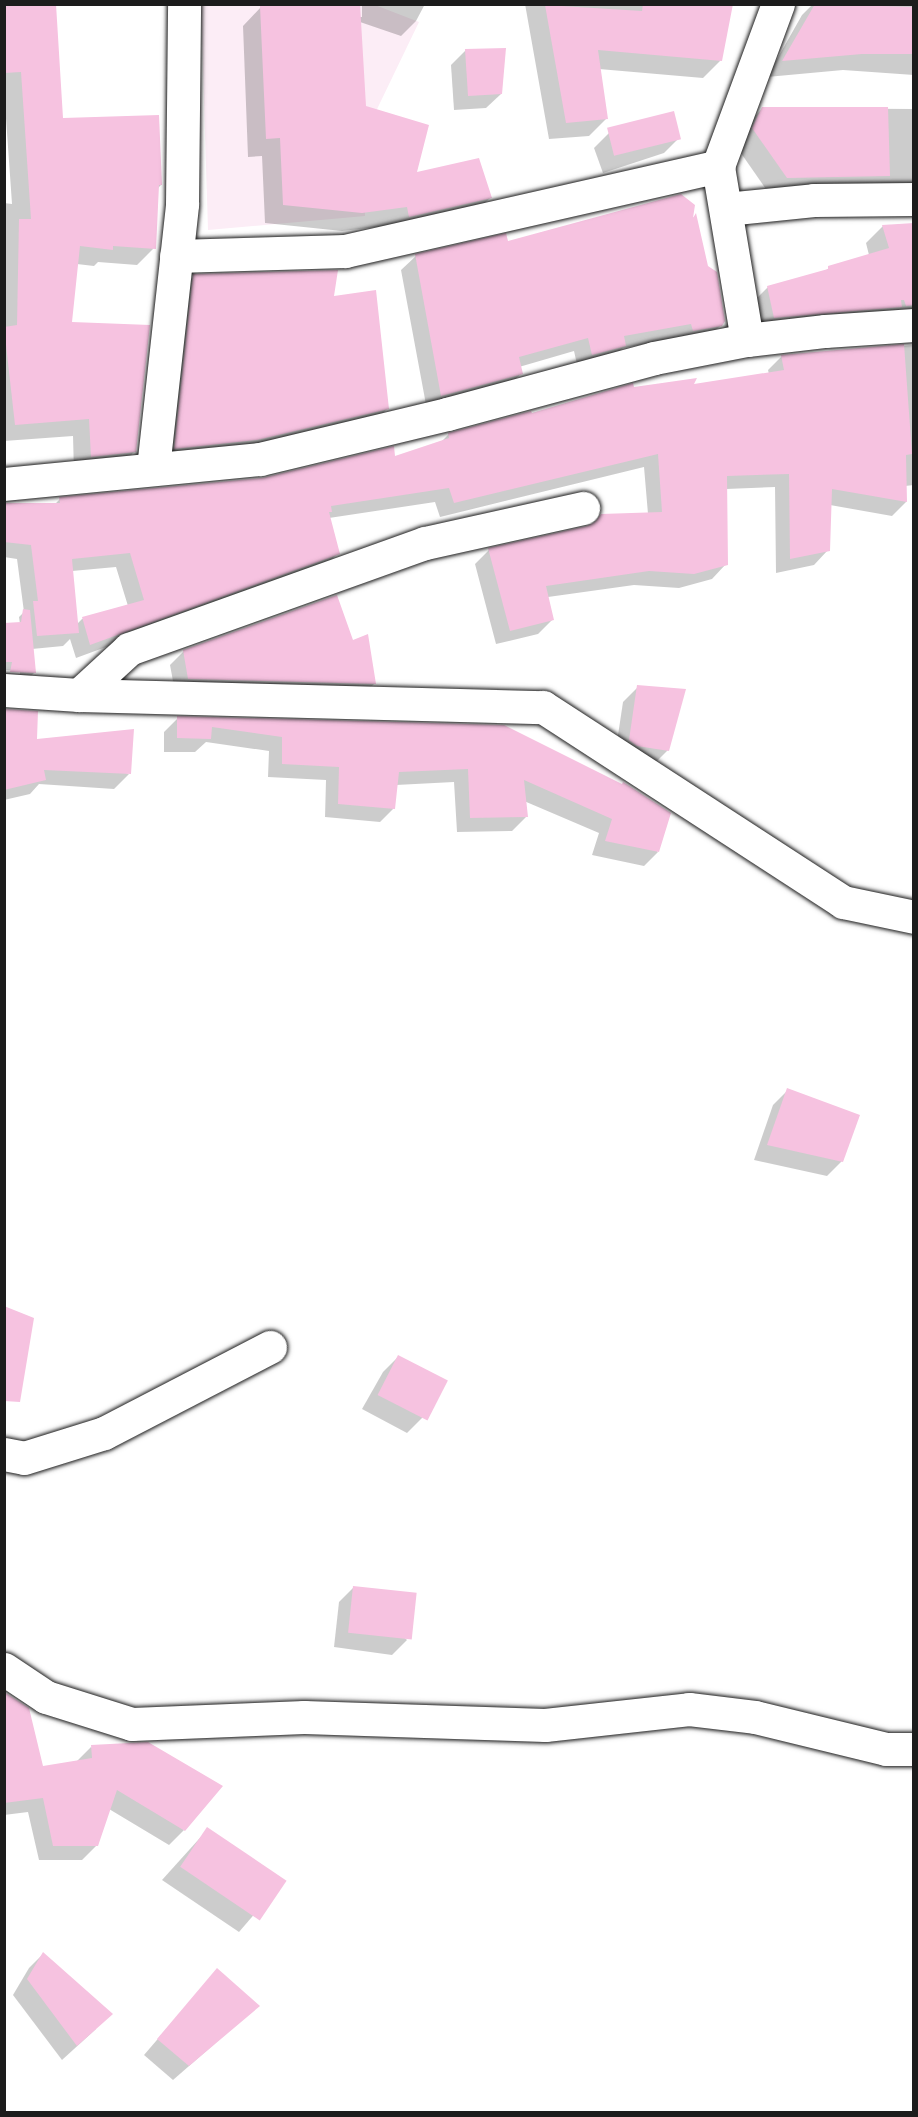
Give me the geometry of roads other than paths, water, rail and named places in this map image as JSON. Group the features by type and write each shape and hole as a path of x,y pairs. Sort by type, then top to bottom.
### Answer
{"street":[{"path":"153,468 182,204 184,4"},
{"path":"747,340 718,166 778,4"},
{"path":"176,256 345,251 718,166"},
{"path":"726,209 814,200 914,199"},
{"path":"4,484 260,459 447,414 654,358 747,340 825,330 914,325"},
{"path":"79,695 129,649 425,543 583,508"},
{"path":"4,690 79,695 543,707 843,902 914,917"},
{"path":"4,1454 24,1458 104,1433 270,1347"},
{"path":"4,1669 46,1697 132,1724 304,1717 545,1725 689,1709 755,1717 886,1749 914,1749"}]}
